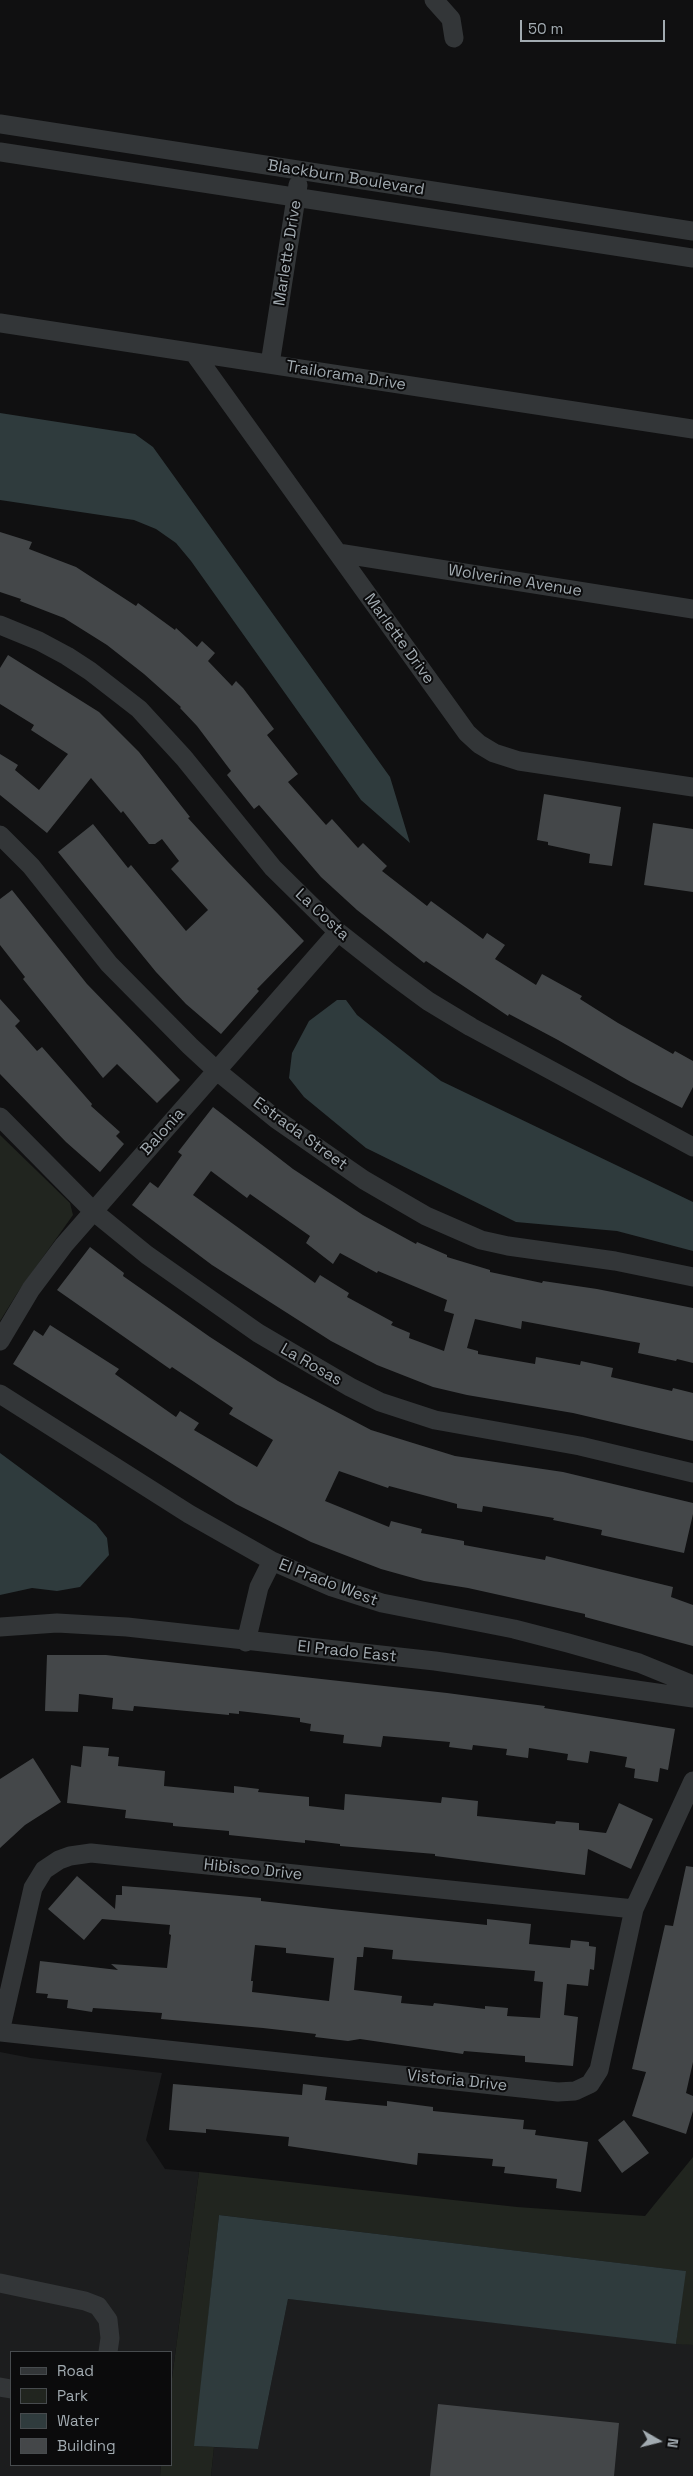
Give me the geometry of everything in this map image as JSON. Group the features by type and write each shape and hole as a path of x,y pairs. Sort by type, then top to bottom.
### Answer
{"street":[{"path":"434,0 451,19 454,38"},
{"name":"Blackburn Boulevard","path":"0,124 299,172 693,231"},
{"name":"Blackburn Boulevard","path":"0,152 693,258"},
{"name":"Marlette Drive","path":"270,364 297,197 299,172"},
{"name":"Trailorama Drive","path":"0,323 693,429"},
{"name":"Marlette Drive","path":"194,353 467,733 479,744 494,753 519,761 693,787"},
{"name":"Wolverine Avenue","path":"338,552 693,609"},
{"name":"La Costa","path":"0,625 39,640 67,656 110,685 138,709 184,758 273,868 338,932 428,1001 471,1027 693,1147"},
{"name":"Estrada Street","path":"0,835 31,866 110,964 216,1071 276,1119 364,1180 426,1216 481,1240 508,1246 614,1261 693,1277"},
{"name":"Balonia","path":"0,1341 31,1289 93,1211 338,932"},
{"name":"La Rosas","path":"0,1117 93,1211 176,1276 258,1333 321,1372 380,1402 435,1420 580,1446 693,1472"},
{"name":"El Prado West","path":"0,1394 189,1514 272,1561 332,1586 382,1603 514,1629 568,1643 639,1663 693,1685"},
{"path":"246,1642 259,1587 272,1561"},
{"name":"El Prado East","path":"0,1627 57,1624 127,1627 246,1642 435,1661 693,1698"},
{"name":"Vistoria Drive","path":"0,2032 558,2092 576,2092 590,2084 599,2070 634,1909 693,1781"},
{"name":"Hibisco Drive","path":"0,2032 33,1888 44,1870 59,1860 70,1856 91,1854 634,1909"},
{"path":"0,2283 85,2301 98,2306 108,2320 110,2338 108,2351"}],"shaded area":[{"path":"0,2052 31,2058 162,2073 146,2140 165,2169 199,2172 172,2378 172,2351 10,2351 10,2466 161,2466 160,2476 0,2476"},
{"path":"288,2299 693,2345 693,2476 211,2476 214,2447 258,2449"}],"green space":[{"path":"0,1135 70,1203 73,1215 18,1292 0,1321"},
{"path":"693,2157 693,2345 676,2344 685,2271 219,2215 195,2446 214,2447 211,2476 160,2476 161,2466 172,2466 172,2378 199,2172 517,2207 645,2216"}],"water":[{"path":"0,413 135,434 153,447 390,777 410,843 361,800 191,561 176,543 156,529 134,520 0,500"},
{"path":"337,1000 346,1000 357,1015 441,1081 693,1202 693,1251 617,1231 516,1222 366,1148 304,1097 289,1078 292,1053 309,1021"},
{"path":"0,1453 96,1524 107,1538 109,1555 80,1587 57,1591 32,1588 0,1595"},
{"path":"219,2215 686,2271 676,2344 288,2299 258,2449 194,2446"}],"building":[{"path":"0,532 32,542 29,549 76,567 136,606 138,603 175,630 176,628 197,647 202,641 215,653 208,661 232,686 236,681 243,688 274,729 267,735 298,774 288,782 326,825 332,819 358,848 363,843 387,866 382,871 427,906 431,901 483,939 487,933 505,945 495,959 536,985 542,974 582,996 580,999 618,1023 673,1054 675,1051 693,1061 693,1087 682,1108 631,1082 509,1014 508,1016 426,961 424,963 357,910 321,877 259,805 254,809 227,775 231,771 197,726 181,707 144,674 107,645 64,618 0,592"},
{"path":"8,655 99,712 139,752 190,817 188,818 304,941 257,989 259,991 221,1034 186,1004 156,972 58,852 93,824 128,868 131,865 186,931 208,910 171,869 179,861 162,839 155,844 149,844 123,811 121,813 91,778 47,833 0,795 0,754 18,765 15,770 39,790 68,754 31,730 34,725 0,704 0,668"},
{"path":"544,794 621,807 612,866 589,863 590,854 548,845 548,842 537,840"},
{"path":"653,823 693,829 693,892 644,885"},
{"path":"12,890 87,984 180,1080 157,1103 117,1064 103,1078 23,979 25,977 0,945 0,899"},
{"path":"0,999 20,1021 15,1026 37,1051 42,1047 92,1104 91,1106 120,1132 116,1136 124,1144 100,1172 66,1142 0,1074"},
{"path":"213,1107 293,1169 363,1215 416,1244 417,1242 447,1255 447,1257 490,1270 490,1272 542,1283 543,1281 597,1289 693,1308 693,1363 638,1353 640,1343 522,1321 521,1329 475,1319 467,1348 478,1351 478,1354 535,1364 536,1357 580,1365 581,1361 613,1368 611,1377 672,1391 673,1388 693,1393 693,1441 573,1413 467,1395 433,1387 377,1365 331,1341 212,1265 132,1205 150,1182 158,1188 182,1155 178,1152","holes":["211,1171 247,1198 250,1194 310,1236 306,1243 333,1264 340,1253 377,1273 378,1271 447,1300 444,1311 454,1314 444,1351 409,1338 410,1333 391,1325 393,1322 347,1297 349,1293 320,1275 315,1283 193,1195"]},
{"path":"90,1247 124,1273 123,1276 210,1337 278,1381 371,1430 455,1456 563,1472 693,1503 693,1514 684,1553 601,1535 602,1530 553,1520 554,1518 483,1506 482,1512 457,1508 457,1504 389,1486 388,1488 339,1471 325,1501 389,1527 391,1521 422,1529 421,1533 464,1541 464,1545 545,1560 546,1556 673,1587 671,1597 693,1605 693,1646 585,1617 585,1614 468,1588 424,1581 381,1569 311,1542 236,1504 13,1364 34,1330 43,1336 50,1325 119,1369 115,1374 176,1417 180,1411 199,1423 194,1430 257,1467 273,1440 229,1414 233,1408 172,1367 170,1369 57,1290"},
{"path":"47,1655 106,1655 447,1693 545,1706 544,1708 675,1729 668,1770 660,1768 658,1782 634,1778 635,1769 625,1767 627,1757 590,1751 588,1763 567,1760 568,1754 529,1748 528,1758 506,1755 507,1749 473,1745 472,1750 449,1747 450,1742 383,1736 381,1747 343,1743 344,1735 310,1731 311,1724 300,1722 300,1718 239,1711 239,1714 229,1713 229,1715 134,1706 133,1711 112,1709 113,1698 79,1694 78,1712 45,1711"},
{"path":"83,1746 109,1748 108,1756 119,1757 118,1766 165,1771 164,1786 234,1793 234,1786 259,1789 258,1792 309,1797 309,1806 344,1810 345,1794 441,1803 442,1797 478,1801 477,1816 555,1824 556,1821 579,1823 579,1830 606,1833 619,1803 653,1819 631,1869 588,1849 585,1875 435,1856 435,1854 340,1846 340,1844 305,1840 305,1843 229,1835 229,1831 173,1826 173,1823 125,1818 126,1810 67,1803 71,1765 81,1767"},
{"path":"33,1758 61,1802 25,1825 0,1848 0,1779"},
{"path":"686,1866 693,1867 693,2062 686,2093 693,2096 693,2111 686,2134 632,2116 646,2072 632,2069 665,1925 673,1926"},
{"path":"77,1876 115,1909 116,1895 122,1895 122,1886 261,1898 261,1901 487,1925 487,1919 531,1924 529,1944 570,1948 571,1940 589,1942 589,1946 596,1947 594,1970 590,1969 588,1986 567,1984 564,2015 578,2017 573,2066 525,2062 525,2056 464,2051 463,2054 360,2039 348,2041 315,2037 316,2034 161,2019 162,2013 93,2008 92,2012 67,2008 68,2000 47,1998 48,1994 36,1993 40,1961 118,1970 111,1964 167,1968 171,1935 169,1934 170,1925 102,1919 84,1940 48,1909","holes":["255,1945 286,1948 286,1953 334,1958 329,2001 252,1992 253,1981 251,1981","364,1947 393,1950 392,1959 535,1971 534,1981 543,1982 540,2018 507,2016 508,2008 485,2006 485,2009 434,2003 433,2006 401,2003 402,1996 354,1990 357,1957 363,1957"]},
{"path":"173,2084 302,2095 303,2084 327,2087 325,2100 387,2106 387,2101 433,2107 433,2111 524,2120 523,2129 536,2130 535,2135 588,2142 581,2192 556,2188 557,2179 504,2173 505,2167 492,2166 493,2159 418,2153 417,2165 288,2146 289,2137 206,2129 206,2133 169,2130"},
{"path":"624,2120 649,2153 622,2173 598,2140"},
{"path":"438,2404 619,2423 614,2476 430,2476"}]}
